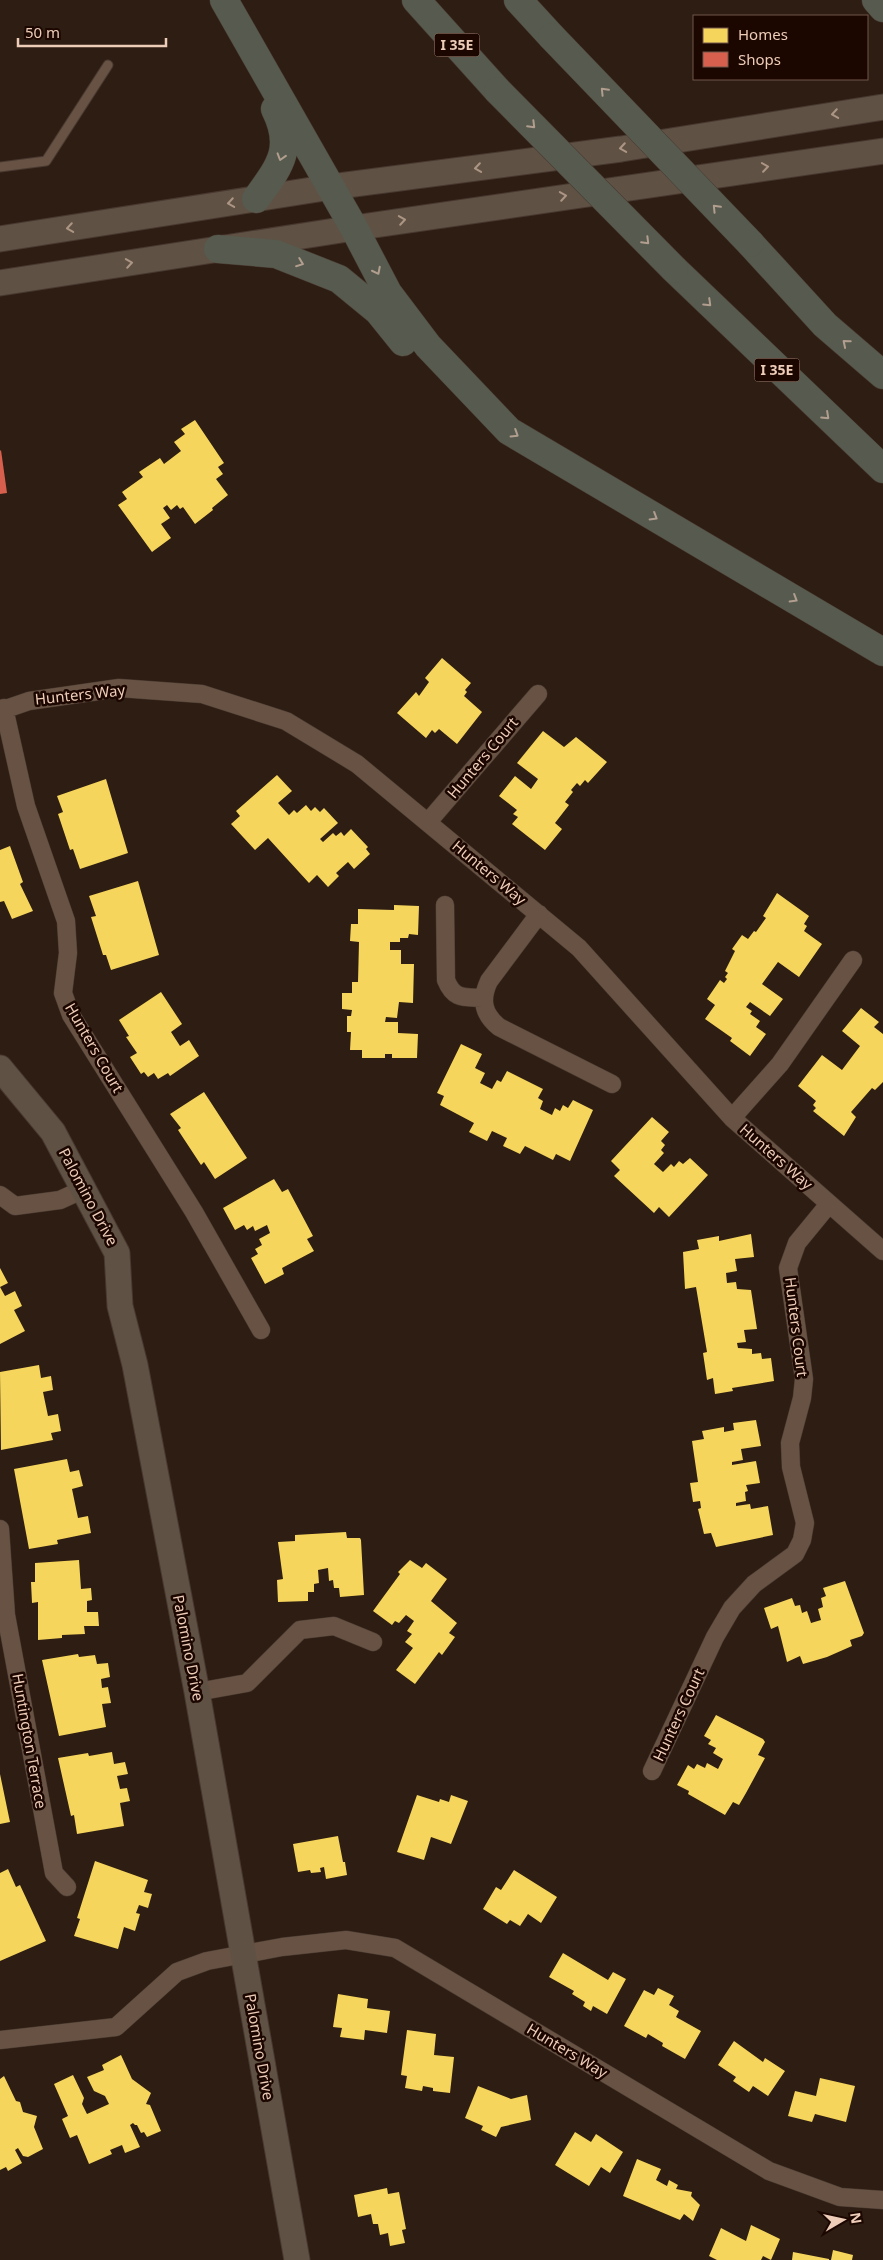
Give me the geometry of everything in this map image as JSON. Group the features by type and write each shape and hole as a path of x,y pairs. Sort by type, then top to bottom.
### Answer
{"highway":[{"name":"I 35E","path":"416,0 498,91 674,269 883,469"},
{"path":"518,0 750,243 825,326 883,375"},
{"path":"876,0 883,8"},
{"path":"228,7 354,228 388,293 428,346 492,415 509,431 883,652"},
{"path":"228,7 253,67 278,116 284,136 284,154 275,172 256,199"},
{"path":"218,249 276,254 340,279 378,310 403,341 449,389 492,415"}],"street":[{"path":"0,239 331,187 621,148 883,107"},
{"path":"0,283 354,228 883,151"},
{"name":"Hunters Way","path":"2,710 29,701 119,688 202,694 286,721 357,764 579,948 732,1118 883,1251"},
{"name":"Hunters Court","path":"428,822 538,694"},
{"name":"Hunters Court","path":"2,710 26,806 66,921 68,953 63,993 71,1014 194,1212 260,1330"},
{"path":"445,905 446,980 451,991 461,997 483,998"},
{"path":"539,914 489,981 483,993 483,1006 489,1018 499,1027 612,1084"},
{"path":"732,1118 780,1064 853,960"},
{"name":"Palomino Drive","path":"0,1068 53,1132 117,1253 120,1306 136,1365 297,2260"},
{"path":"0,1195 15,1206 60,1200 84,1189"},
{"name":"Hunters Court","path":"652,1771 715,1637 732,1608 754,1584 795,1554 802,1540 805,1523 791,1467 790,1442 802,1398 804,1379 788,1268 797,1243 829,1204"},
{"name":"Huntington Terrace","path":"0,1529 6,1614 54,1873 67,1887"},
{"path":"196,1692 247,1683 300,1630 334,1626 373,1642"},
{"name":"Hunters Way","path":"0,2040 116,2027 177,1972 207,1961 243,1954 346,1940 395,1948 769,2171 840,2197 883,2200"}],"lane":[{"path":"0,167 46,161 108,65"}],"building: Homes":[{"path":"195,420 224,463 218,467 223,474 216,479 228,495 195,524 183,507 180,509 177,505 171,510 167,505 163,508 170,518 161,524 171,538 152,552 118,505 127,499 122,492 143,477 139,472 160,458 164,464 181,451 174,442 185,434 181,429"},
{"path":"442,658 471,683 465,690 467,692 464,696 482,712 457,744 439,729 435,733 432,730 426,738 397,713 416,692 419,696 429,682 425,678"},
{"path":"543,731 564,747 576,737 607,762 588,783 585,780 580,786 577,783 571,790 573,792 565,802 569,805 555,823 562,829 545,850 512,824 518,817 513,814 517,810 499,796 515,776 531,789 538,779 517,763"},
{"path":"277,775 292,791 278,803 289,815 294,810 297,813 306,805 311,811 315,807 320,812 324,808 338,823 320,839 323,842 333,833 336,836 341,832 344,836 351,829 368,847 366,849 370,854 354,869 348,862 336,873 339,876 328,887 317,875 309,883 268,838 255,850 231,824 240,816 236,811"},
{"path":"106,779 128,853 80,869 73,849 70,850 58,814 63,812 57,796"},
{"path":"10,846 23,882 20,884 33,911 12,919 4,901 0,902 0,850"},
{"path":"138,881 159,955 111,970 106,955 103,955 91,917 96,916 89,896"},
{"path":"777,893 809,916 804,924 807,926 804,931 822,944 799,977 778,962 762,984 783,999 770,1016 750,1002 746,1007 752,1011 750,1014 760,1021 756,1027 766,1034 750,1056 730,1041 732,1038 705,1019 715,1005 707,999 720,980 724,983 727,979 725,977 728,973 725,971 735,951 732,949 742,935 748,939 754,931 756,932 766,918 763,916"},
{"path":"394,905 419,906 418,935 409,934 408,938 400,938 400,942 390,942 390,950 401,950 401,964 414,964 413,1003 399,1002 397,1018 386,1017 385,1022 398,1022 398,1033 418,1034 417,1058 392,1058 392,1054 385,1054 385,1058 362,1058 362,1050 350,1050 351,1032 347,1032 347,1016 351,1016 352,1010 342,1009 342,993 352,993 352,982 358,982 359,942 350,941 351,924 358,924 358,909 394,910"},
{"path":"161,992 182,1024 171,1032 180,1046 189,1040 199,1056 170,1076 168,1073 158,1079 154,1073 148,1077 144,1072 141,1074 130,1057 137,1053 126,1037 129,1036 119,1020"},
{"path":"861,1008 879,1022 874,1027 883,1034 883,1082 875,1090 872,1088 851,1112 856,1117 844,1136 813,1111 816,1108 813,1105 816,1101 798,1086 822,1055 842,1070 860,1046 842,1031"},
{"path":"461,1044 482,1054 475,1068 485,1073 480,1083 492,1089 497,1080 501,1082 507,1071 543,1089 538,1098 543,1101 540,1109 552,1115 555,1108 560,1111 563,1105 568,1108 573,1100 593,1110 570,1161 556,1154 553,1160 525,1146 520,1154 503,1146 507,1138 492,1131 487,1141 469,1132 474,1123 440,1105 444,1096 437,1093"},
{"path":"204,1092 247,1158 215,1179 204,1162 201,1165 178,1130 181,1128 170,1114"},
{"path":"652,1117 669,1132 661,1141 665,1145 661,1150 664,1153 654,1164 663,1172 671,1164 674,1167 679,1161 683,1164 690,1158 708,1175 669,1217 659,1207 654,1213 614,1176 620,1170 611,1161"},
{"path":"274,1179 282,1192 288,1189 313,1236 307,1239 314,1251 282,1268 284,1274 265,1284 251,1258 258,1254 255,1249 262,1245 259,1239 270,1233 267,1225 255,1231 253,1226 247,1230 244,1225 235,1230 223,1208"},
{"path":"751,1234 754,1257 735,1259 737,1271 726,1273 727,1283 736,1282 737,1289 751,1290 757,1329 744,1330 746,1342 737,1343 738,1348 752,1349 752,1354 761,1353 762,1359 771,1358 774,1381 732,1388 733,1391 715,1394 713,1378 707,1380 703,1353 707,1352 696,1287 685,1289 683,1252 699,1249 697,1240 719,1236 719,1241"},
{"path":"0,1268 8,1283 0,1287"},
{"path":"0,1287 5,1296 15,1291 22,1306 14,1310 25,1331 0,1344"},
{"path":"39,1365 41,1378 51,1376 53,1390 43,1392 48,1416 58,1414 61,1431 51,1433 53,1440 1,1450 0,1372"},
{"path":"756,1420 761,1446 741,1449 743,1460 732,1462 732,1465 756,1461 760,1483 746,1485 748,1491 745,1492 746,1501 736,1503 736,1506 750,1504 751,1509 768,1506 773,1535 716,1547 711,1533 704,1534 698,1509 701,1508 700,1501 693,1502 690,1483 698,1482 692,1441 704,1439 702,1431 724,1427 724,1432 734,1430 733,1423"},
{"path":"67,1459 70,1472 79,1470 83,1486 72,1489 78,1518 88,1516 91,1533 57,1540 58,1544 29,1549 14,1469"},
{"path":"346,1532 347,1538 360,1538 361,1540 364,1595 340,1597 339,1588 334,1588 333,1580 329,1581 328,1568 318,1570 319,1583 314,1584 314,1592 308,1592 308,1601 278,1602 277,1580 283,1579 278,1542 295,1541 295,1535"},
{"path":"79,1560 81,1589 91,1588 92,1600 87,1601 87,1612 98,1612 99,1626 84,1626 85,1634 62,1635 62,1638 38,1640 38,1602 32,1603 31,1582 35,1582 35,1563"},
{"path":"410,1560 422,1568 426,1563 447,1579 431,1601 457,1623 449,1633 455,1637 442,1655 439,1652 415,1684 396,1670 413,1648 405,1642 412,1634 407,1631 414,1621 406,1615 399,1623 395,1621 392,1625 373,1611 400,1574 398,1572"},
{"path":"845,1581 864,1633 862,1636 850,1640 852,1646 827,1657 803,1664 800,1656 787,1662 778,1626 771,1629 764,1608 792,1598 795,1606 800,1605 802,1613 807,1611 811,1623 821,1620 818,1609 823,1607 821,1598 826,1596 823,1588"},
{"path":"78,1654 79,1657 95,1655 97,1664 108,1663 110,1677 101,1679 102,1688 108,1687 111,1703 102,1704 106,1727 59,1736 42,1660"},
{"path":"716,1715 763,1739 765,1742 758,1755 765,1758 746,1793 739,1805 733,1802 725,1815 688,1794 689,1791 677,1785 688,1765 694,1769 697,1764 705,1768 707,1763 718,1769 723,1759 713,1753 716,1748 708,1744 711,1740 704,1736"},
{"path":"112,1752 114,1764 125,1762 128,1774 117,1776 120,1789 127,1788 130,1801 120,1803 124,1826 77,1834 74,1815 71,1816 58,1758 88,1753 89,1756"},
{"path":"0,1774 10,1822 0,1824"},
{"path":"417,1795 439,1802 440,1799 449,1802 451,1795 468,1801 451,1844 431,1837 424,1860 397,1852"},
{"path":"338,1836 347,1875 326,1879 324,1867 320,1868 321,1872 311,1873 310,1870 298,1872 293,1844"},
{"path":"95,1861 148,1880 144,1892 152,1894 148,1908 139,1905 136,1913 140,1914 135,1931 124,1927 118,1949 74,1936 80,1919 77,1918"},
{"path":"8,1869 16,1887 20,1885 46,1941 0,1961 0,1873"},
{"path":"514,1870 557,1897 541,1923 528,1914 520,1926 510,1920 507,1924 483,1909 496,1887 501,1890"},
{"path":"563,1953 608,1980 613,1972 626,1979 607,2014 593,2006 591,2011 583,2006 585,2002 572,1994 574,1991 549,1977"},
{"path":"658,1988 674,1996 669,2005 679,2011 676,2017 701,2031 685,2059 662,2046 663,2043 648,2034 646,2038 624,2026 644,1990 654,1995"},
{"path":"338,1994 368,1999 367,2008 390,2011 387,2033 365,2030 364,2040 340,2037 342,2028 333,2027"},
{"path":"407,2030 436,2034 434,2055 454,2057 450,2093 433,2091 433,2088 423,2086 422,2091 405,2088 407,2076 401,2075"},
{"path":"734,2041 763,2062 765,2058 785,2071 768,2096 753,2086 749,2092 733,2081 736,2077 718,2065"},
{"path":"121,2055 132,2079 151,2093 146,2104 150,2105 161,2131 147,2137 133,2123 130,2125 140,2147 125,2153 122,2145 110,2150 112,2154 89,2164 77,2135 70,2138 62,2119 68,2116 54,2084 73,2075 84,2098 82,2104 87,2114 109,2104 105,2096 94,2091 87,2077 104,2070 102,2065"},
{"path":"4,2076 16,2101 20,2102 23,2112 37,2116 34,2127 43,2149 28,2157 23,2156 18,2148 15,2150 22,2163 8,2171 6,2167 0,2170 0,2079"},
{"path":"820,2078 855,2086 846,2122 815,2114 812,2122 788,2116 795,2091 816,2096"},
{"path":"478,2086 511,2099 527,2095 531,2120 501,2127 496,2137 481,2130 483,2126 465,2118"},
{"path":"575,2132 591,2142 596,2134 623,2152 610,2173 601,2167 589,2186 555,2165"},
{"path":"637,2159 661,2169 656,2180 667,2186 669,2180 678,2185 676,2189 692,2192 691,2196 700,2205 693,2221 684,2214 680,2220 623,2196"},
{"path":"387,2188 388,2194 399,2192 406,2229 402,2230 405,2243 390,2246 388,2233 380,2235 378,2224 373,2224 371,2214 358,2217 354,2195"},
{"path":"751,2225 780,2239 771,2260 763,2256 761,2260 717,2260 709,2256 721,2228 746,2241"},
{"path":"833,2250 853,2255 852,2260 831,2260"},
{"path":"793,2252 829,2259 829,2260 792,2260"}],"building: Shops":[{"path":"0,451 7,493 0,494"}]}
